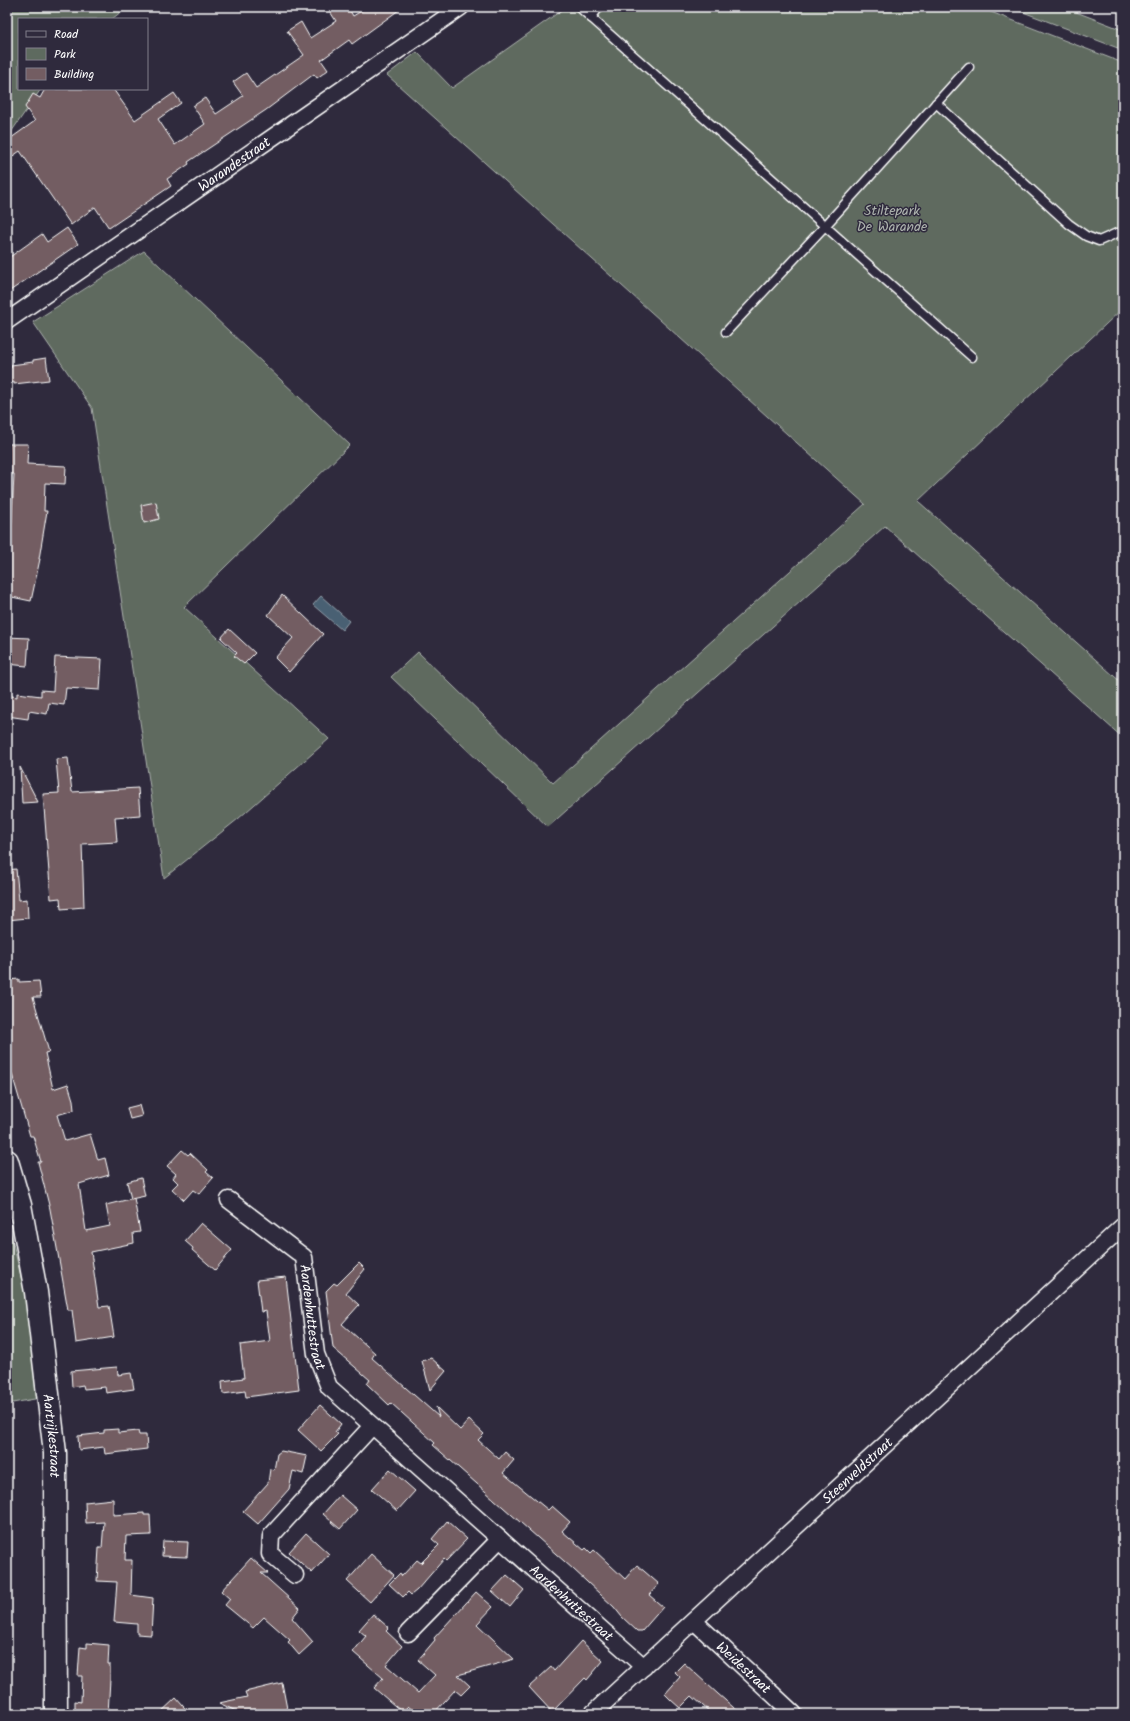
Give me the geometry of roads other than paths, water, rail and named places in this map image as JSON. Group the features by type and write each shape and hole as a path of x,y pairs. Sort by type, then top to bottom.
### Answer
{"street":[{"name":"Warandestraat","path":"7,321 461,7"},
{"name":"Aartrijkestraat","path":"7,1161 20,1205 36,1292 55,1453 56,1714"},
{"name":"Aardenhuttestraat","path":"229,1200 304,1257 316,1354 329,1387 644,1667"},
{"name":"Steenveldstraat","path":"592,1714 1123,1226"},
{"path":"295,1575 270,1554 271,1536 372,1426"},
{"path":"408,1633 500,1539"},
{"name":"Weidestraat","path":"694,1621 794,1714"}],"lane":[{"path":"579,7 972,358"},
{"path":"591,18 599,7"},
{"path":"726,332 825,226 969,67"},
{"path":"936,103 1069,224 1086,236 1099,241 1116,233"}],"water":[{"path":"321,596 349,621 342,630 313,605"}],"park label":[{"name":"Stiltepark De Warande","path":"892,218"}]}
